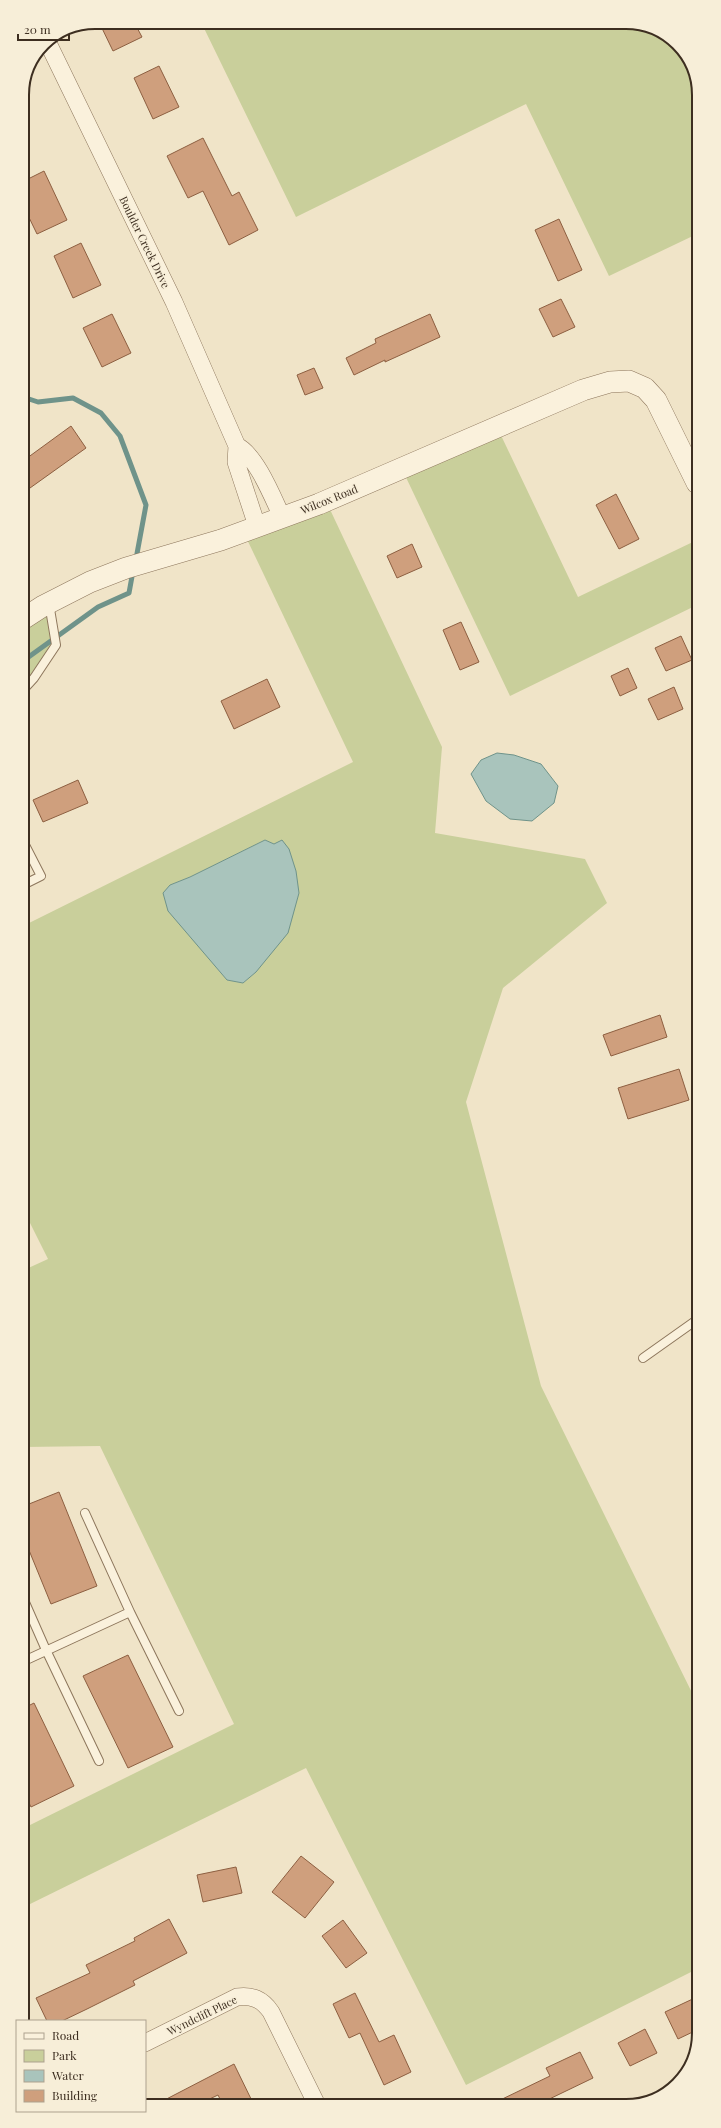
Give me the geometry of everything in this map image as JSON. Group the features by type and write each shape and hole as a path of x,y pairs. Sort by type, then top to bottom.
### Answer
{"street":[{"name":"Boulder Creek Drive","path":"50,47 174,302 237,446 236,462 257,526"},
{"name":"Wilcox Road","path":"29,615 49,602 90,582 126,568 221,540 282,517 395,472 583,390 610,382 629,381 635,383 645,388 656,400 692,473"},
{"name":"Boulder Creek Drive","path":"237,446 247,452 259,471 282,517"},
{"name":"Wyndclift Place","path":"146,2042 237,1997 247,1996 257,1998 266,2004 271,2012 314,2099"}],"lane":[{"path":"29,683 56,645 49,602"},
{"path":"29,853 41,876 29,882"},
{"path":"643,1358 692,1323"},
{"path":"85,1513 130,1612 179,1712"},
{"path":"29,1611 99,1761"},
{"path":"29,1658 130,1612"}],"green space":[{"path":"204,29 630,29 651,34 666,43 681,58 690,78 692,95 692,236 609,276 526,104 296,217"},
{"path":"497,427 578,597 692,542 692,607 510,696 402,469"},
{"path":"326,501 442,747 435,833 585,859 607,903 503,988 466,1102 541,1386 692,1693 692,1972 466,2085 306,1768 29,1905 29,1826 234,1724 100,1446 29,1447 29,1268 48,1259 29,1221 29,923 353,762 243,531","holes":["265,840 274,844 299,893 294,909 256,972 243,983 227,980 216,967 170,885 190,877"]},
{"path":"49,603 56,645 29,682 29,615"}],"water":[{"path":"497,753 514,755 541,764 558,786 554,803 532,821 510,819 486,801 471,774 481,760"},
{"path":"265,840 274,844 282,840 289,849 296,871 299,893 288,933 256,972 243,983 227,980 168,911 163,893 170,885 190,877"}],"building":[{"path":"102,29 138,29 142,37 113,51"},
{"path":"159,66 179,107 153,119 134,78"},
{"path":"203,138 232,196 239,192 258,230 229,245 203,191 188,198 167,156"},
{"path":"44,171 67,220 37,234 29,217 29,178"},
{"path":"559,219 582,270 558,281 535,230"},
{"path":"81,243 101,285 73,298 54,256"},
{"path":"561,299 575,327 553,337 539,309"},
{"path":"112,314 131,353 102,367 83,328"},
{"path":"430,314 440,337 354,375 346,358 376,343 375,339"},
{"path":"314,368 323,388 305,395 297,375"},
{"path":"71,426 86,448 29,489 29,457"},
{"path":"616,494 639,539 619,549 596,505"},
{"path":"412,544 422,567 397,578 387,556"},
{"path":"461,622 479,662 460,670 443,630"},
{"path":"681,636 692,660 666,671 655,648"},
{"path":"628,668 637,688 620,696 611,676"},
{"path":"267,679 280,707 234,729 221,701"},
{"path":"674,687 683,709 658,720 648,699"},
{"path":"78,780 88,803 43,822 33,800"},
{"path":"660,1015 667,1037 611,1056 603,1035"},
{"path":"679,1069 689,1100 628,1119 618,1088"},
{"path":"59,1492 97,1586 51,1604 29,1550 29,1504"},
{"path":"128,1655 173,1747 128,1768 83,1676"},
{"path":"34,1703 74,1786 31,1807 29,1803 29,1706"},
{"path":"301,1856 334,1882 305,1918 272,1892"},
{"path":"236,1867 242,1893 203,1902 197,1875"},
{"path":"169,1919 187,1953 133,1981 135,1985 64,2020 47,2020 36,1998 90,1973 86,1965 135,1941 134,1938"},
{"path":"343,1920 367,1953 346,1968 322,1936"},
{"path":"355,1993 379,2042 394,2035 411,2072 384,2085 360,2033 349,2038 333,2004"},
{"path":"692,1999 692,2032 678,2039 665,2012"},
{"path":"645,2029 657,2053 630,2066 618,2043"},
{"path":"580,2052 593,2078 549,2099 502,2099 550,2076 546,2068"},
{"path":"234,2064 251,2099 220,2099 218,2095 210,2099 166,2099"}],"waterway":[{"path":"29,399 38,402 73,398 101,413 120,436 146,505 136,559"},
{"path":"29,657 98,607 129,593 133,571"}]}
